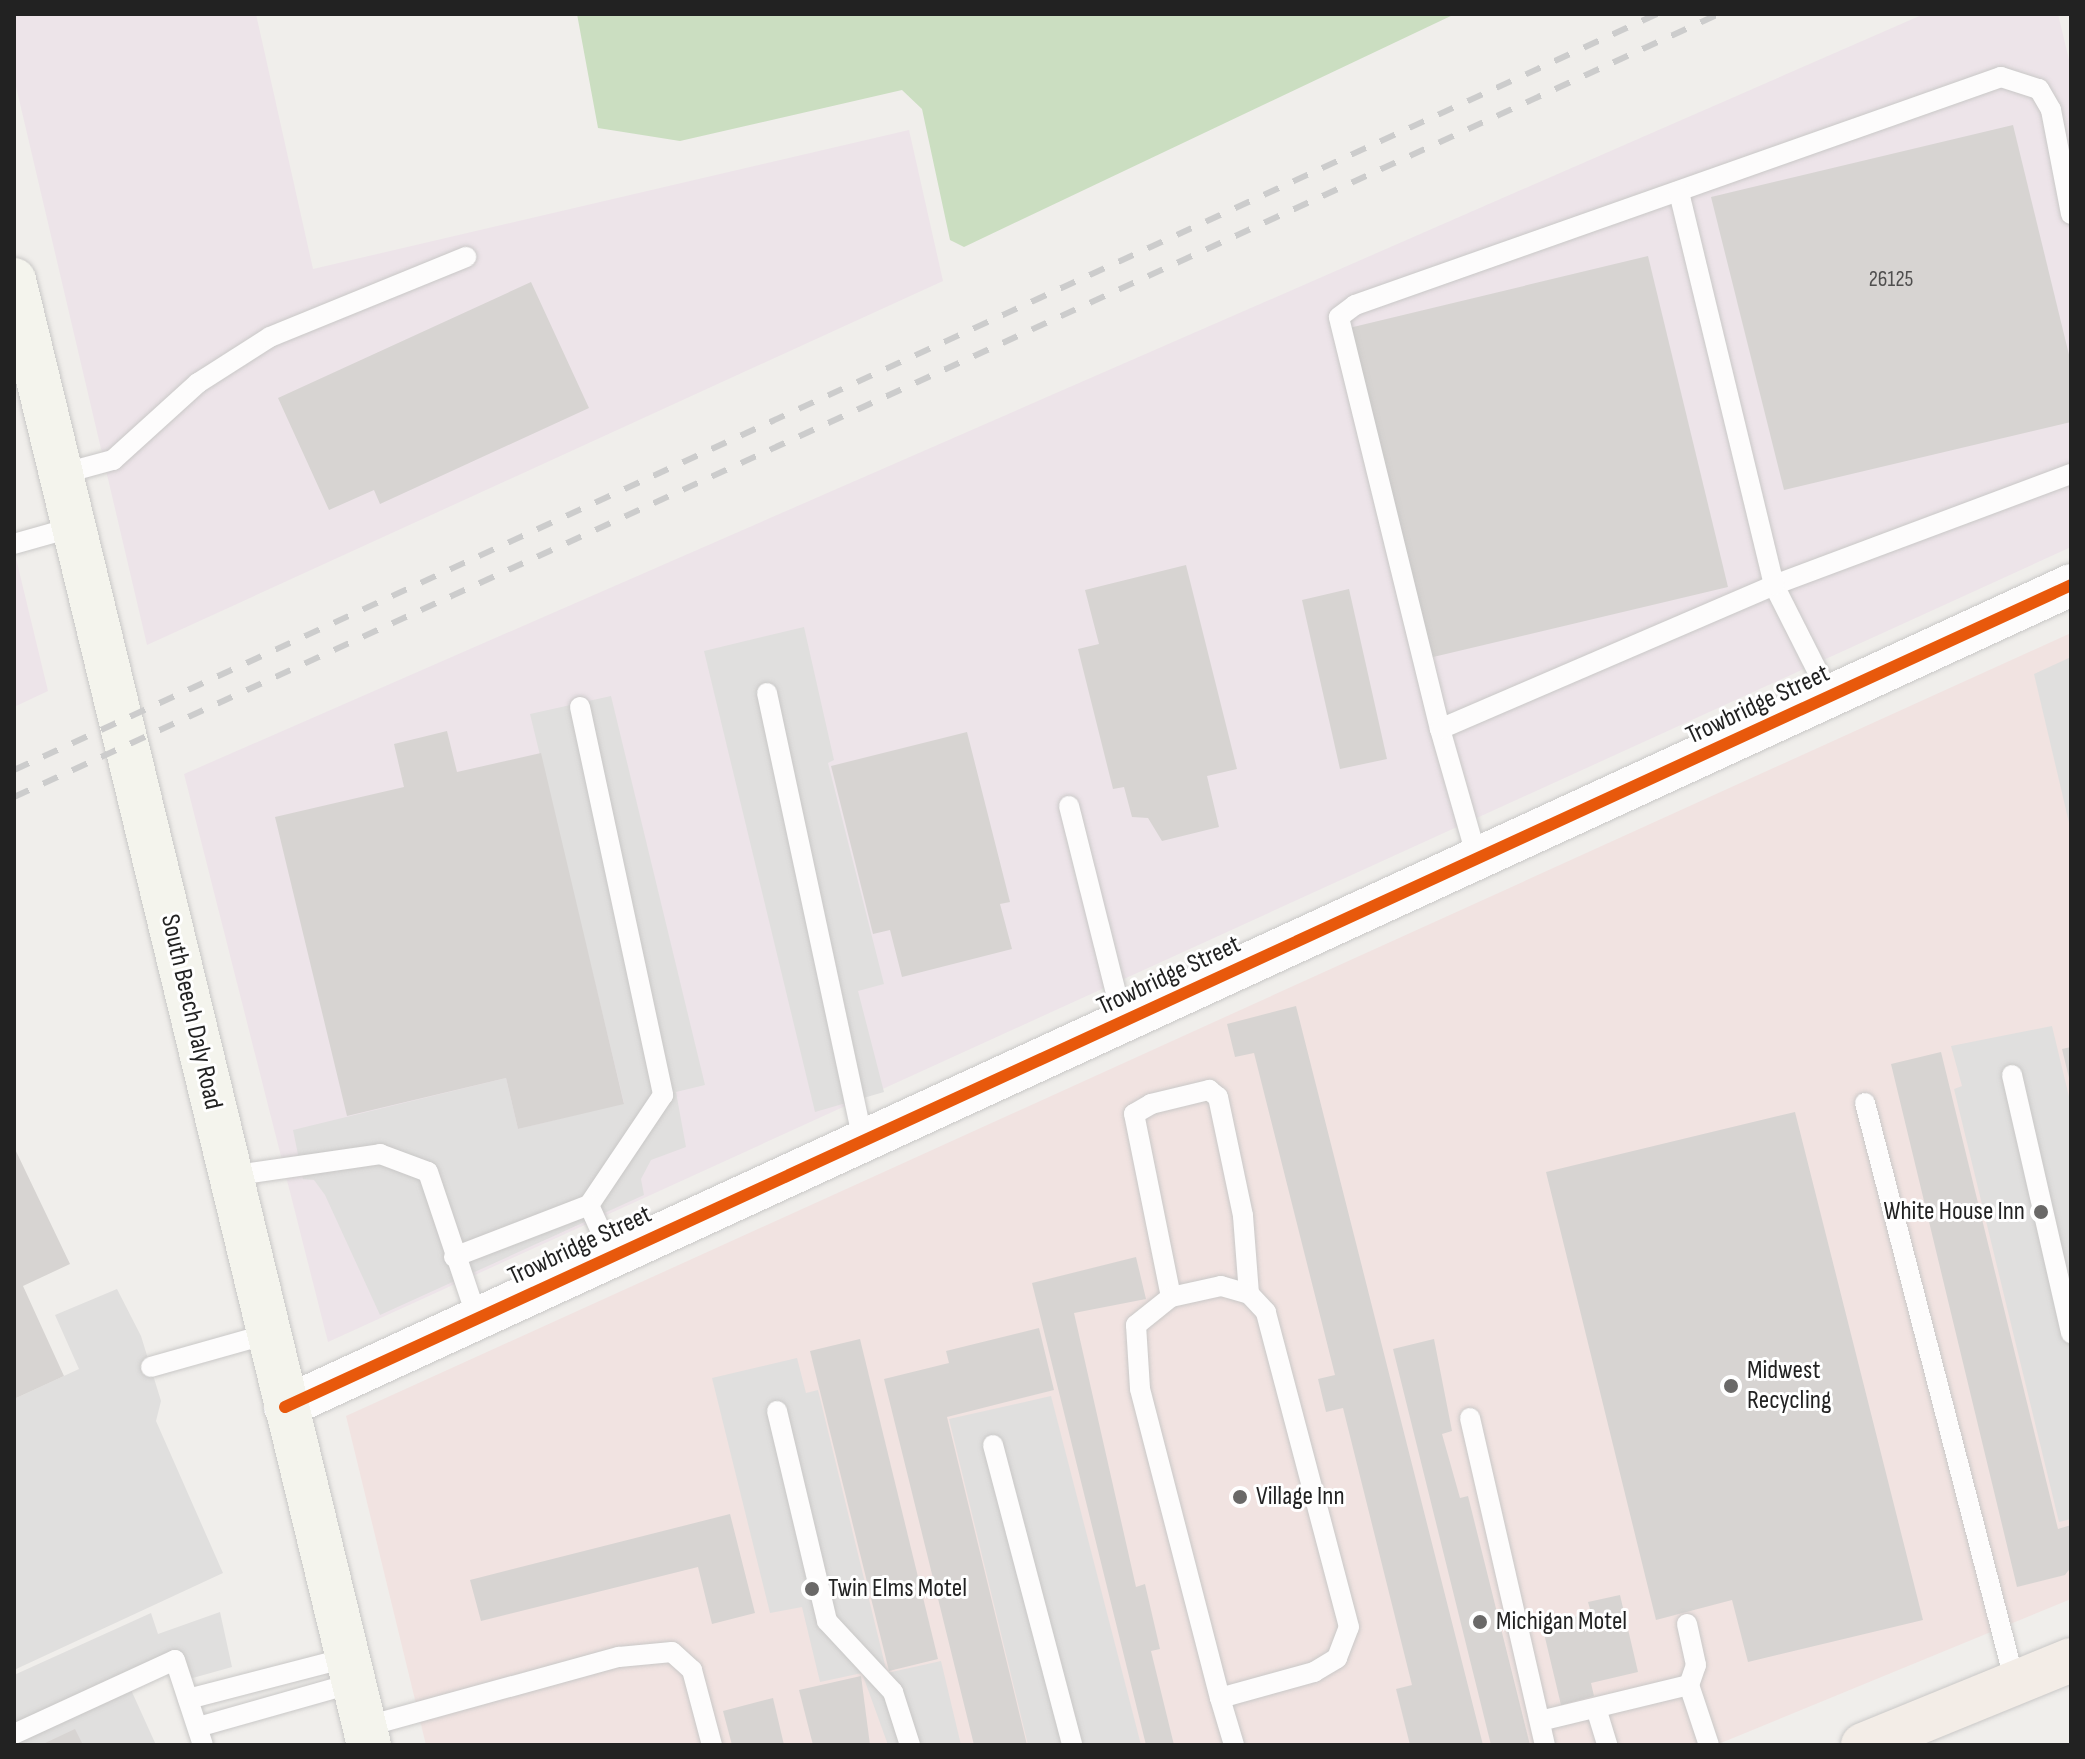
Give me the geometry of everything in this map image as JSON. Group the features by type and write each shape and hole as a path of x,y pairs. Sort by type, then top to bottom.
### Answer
{"main road":[{"name":"South Beech Daly Road","path":"14,280 366,1736"},
{"path":"1863,1745 1911,1734 2015,1683 2071,1660"}],"street":[{"name":"Trowbridge Street","path":"285,1407 2071,585"}],"lane":[{"path":"1477,858 1440,729 1339,317 1355,305 2001,77 2039,89 2051,110 2071,214"},
{"path":"1679,191 1774,585 1830,696"},
{"path":"61,474 113,460 198,383 270,337 466,257"},
{"path":"1440,729 1774,585 2071,474"},
{"path":"14,544 74,527"},
{"path":"767,693 863,1140"},
{"path":"454,1257 589,1205 663,1095 580,707"},
{"path":"1069,806 1123,1021"},
{"path":"2012,1075 2071,1333"},
{"path":"1171,1297 1134,1114 1151,1104 1209,1090 1218,1097 1243,1216 1249,1294"},
{"path":"1865,1103 2015,1683"},
{"path":"230,1176 380,1154 428,1172 477,1318"},
{"path":"589,1205 612,1256"},
{"path":"1220,1698 1314,1672 1337,1658 1349,1627 1266,1312 1249,1294 1221,1286 1171,1297 1136,1325 1140,1389 1220,1698 1234,1745"},
{"path":"151,1367 268,1334"},
{"path":"777,1411 827,1621 893,1692 910,1745"},
{"path":"1470,1418 1545,1745"},
{"path":"993,1445 1072,1745"},
{"path":"1687,1624 1696,1665 1689,1685 1709,1745"},
{"path":"366,1736 619,1657 672,1652 692,1670 712,1745"},
{"path":"14,1734 175,1660 200,1736 350,1670"},
{"path":"188,1699 350,1670"},
{"path":"1540,1721 1689,1685"},
{"path":"1596,1708 1607,1745"}],"shaded area":[{"path":"14,14 256,14 313,269 909,130 943,281 147,645 14,78"},
{"path":"1924,14 2058,14 2071,68 2071,547 328,1342 184,774"},
{"path":"14,550 48,691 14,707"},
{"path":"804,627 834,760 828,763 884,984 858,991 884,1092 815,1112 704,651"},
{"path":"2071,633 2071,1599 1716,1745 426,1745 346,1416"},
{"path":"2071,657 2071,831 2034,674"},
{"path":"611,696 705,1085 676,1092 686,1147 651,1160 641,1179 644,1195 380,1315 325,1195 314,1180 303,1179 293,1130 506,1078 518,1129 624,1103 530,714"},
{"path":"2052,1026 2071,1105 2071,1519 2059,1522 1954,1089 1962,1086 1951,1046"},
{"path":"117,1289 141,1336 161,1401 156,1421 223,1573 14,1670 14,1399 79,1369 55,1315"},
{"path":"797,1358 806,1393 818,1390 887,1673 941,1661 961,1745 888,1745 862,1673 820,1682 802,1607 770,1613 712,1378"},
{"path":"1051,1396 1141,1745 1028,1745 949,1419"},
{"path":"220,1612 232,1667 182,1681 175,1660 127,1681 156,1745 14,1745 14,1675 151,1613 158,1634"}],"green space":[{"path":"577,14 1455,14 964,247 950,240 922,109 902,90 680,141 598,128"}],"building":[{"path":"2013,125 2071,363 2071,422 1784,490 1711,197"},
{"path":"1648,256 1728,587 1429,658 1349,328"},
{"path":"531,282 589,408 380,504 374,490 329,510 278,398"},
{"path":"1186,565 1237,769 1207,776 1219,827 1162,841 1148,818 1132,817 1124,787 1113,789 1078,649 1099,644 1085,590"},
{"path":"1349,589 1387,759 1340,769 1302,600"},
{"path":"447,731 457,772 541,753 624,1104 518,1129 506,1078 347,1116 275,817 404,787 394,744"},
{"path":"967,732 1010,902 1000,904 1012,949 902,977 890,930 873,934 831,766"},
{"path":"1296,1006 1483,1745 1410,1745 1396,1689 1412,1685 1343,1408 1326,1412 1318,1379 1335,1375 1254,1053 1235,1057 1227,1024"},
{"path":"2071,1047 2071,1082 2070,1082 2062,1049"},
{"path":"1941,1052 2058,1529 2071,1525 2071,1567 2065,1575 2017,1587 1891,1064"},
{"name":"Midwest Recycling","path":"1795,1112 1923,1620 1748,1662 1732,1600 1656,1620 1546,1172"},
{"path":"14,1147 70,1264 23,1286 64,1376 14,1399"},
{"path":"1136,1257 1146,1299 1074,1313 1136,1587 1145,1584 1160,1649 1151,1651 1174,1745 1146,1745 1032,1283"},
{"path":"1039,1328 1054,1390 947,1417 1027,1745 974,1745 884,1379 949,1363 946,1351"},
{"path":"860,1339 938,1659 889,1671 810,1351"},
{"name":"Michigan Motel","path":"1434,1339 1452,1431 1442,1434 1460,1498 1468,1496 1530,1745 1491,1745 1393,1349"},
{"path":"730,1514 755,1613 712,1624 698,1567 481,1621 470,1580"},
{"path":"1620,1595 1638,1672 1591,1683 1594,1696 1561,1705 1542,1625 1591,1613 1588,1602"},
{"path":"861,1676 870,1745 813,1745 799,1690"},
{"path":"773,1698 784,1745 732,1745 723,1711"},
{"path":"75,1729 83,1745 41,1745"}],"railway":[{"path":"14,770 1657,14"},
{"path":"14,797 1719,14"}],"cycle path":[{"path":"285,1407 2071,585"}],"place":[{"name":"White House Inn","path":"2041,1212"},
{"name":"Midwest Recycling","path":"1731,1386"},
{"name":"Village Inn","path":"1240,1497"},
{"name":"Twin Elms Motel","path":"812,1589"},
{"name":"Michigan Motel","path":"1480,1622"}]}
